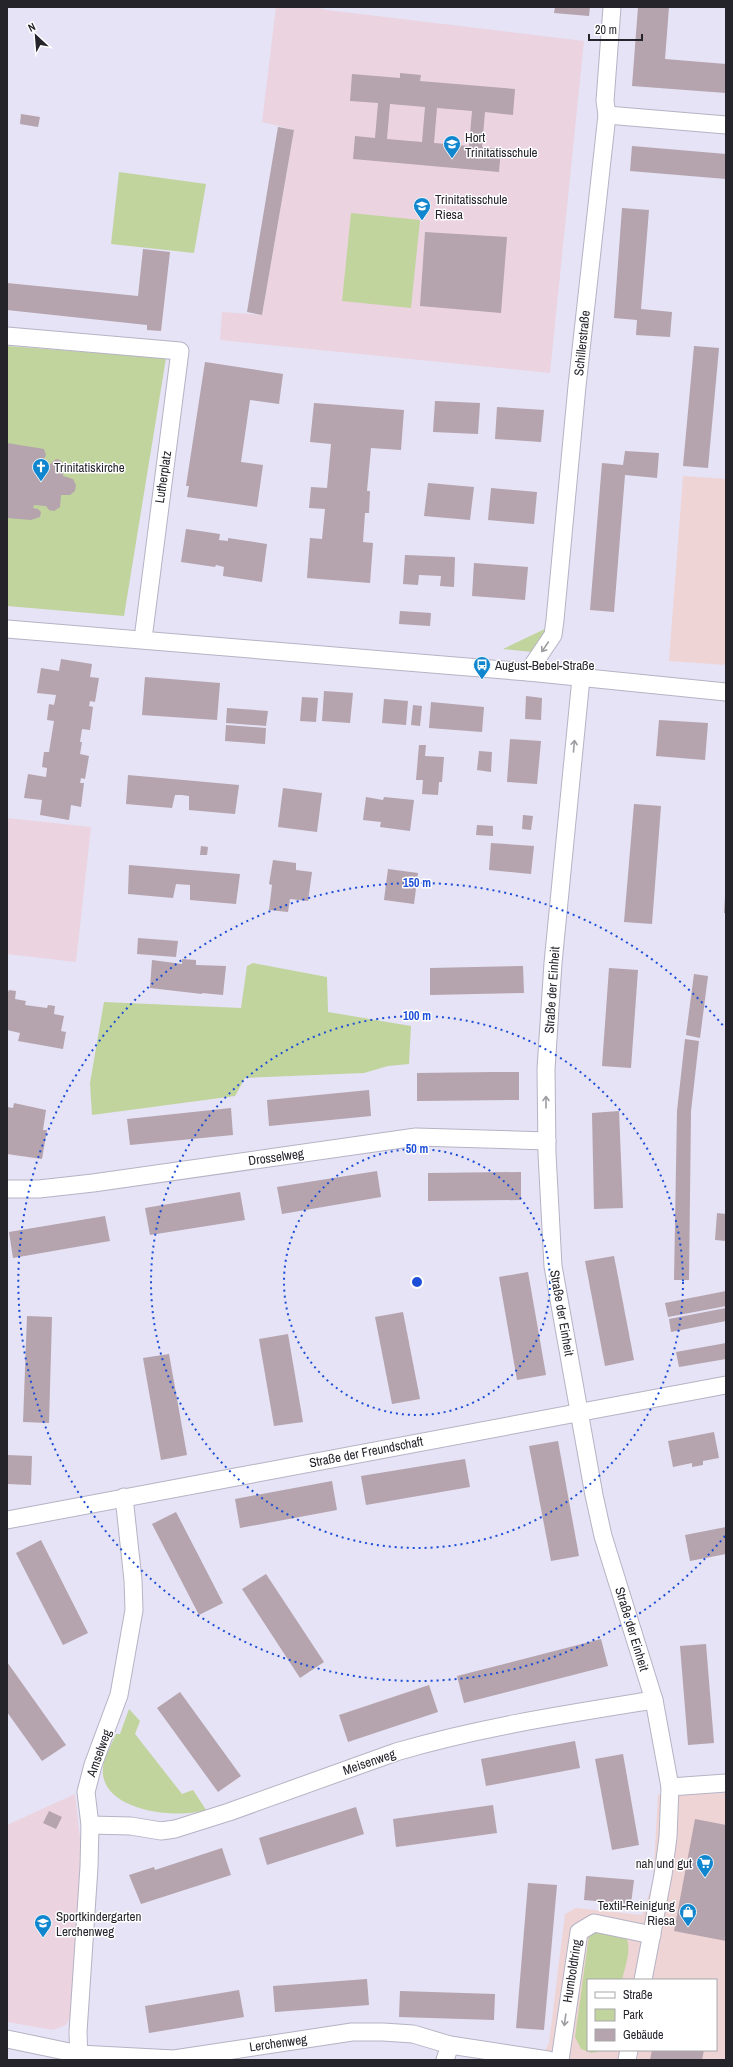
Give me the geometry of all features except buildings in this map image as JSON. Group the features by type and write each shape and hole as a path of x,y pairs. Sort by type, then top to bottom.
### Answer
{"street":[{"name":"Schillerstraße","path":"528,672 553,635 555,620 577,386 607,115 605,101 612,7"},
{"path":"607,115 726,125"},
{"name":"Lutherplatz","path":"7,336 180,351 143,640"},
{"path":"7,628 528,672 726,692"},
{"name":"Straße der Einheit","path":"580,678 555,946 546,1069 546,1141 553,1266 579,1412 603,1536 654,1700 670,1787 668,1838 663,1875 650,1943"},
{"name":"Drosselweg","path":"7,1189 39,1189 93,1183 416,1137 546,1141"},
{"name":"Straße der Freundschaft","path":"7,1520 726,1385"},
{"name":"Amselweg","path":"79,2057 78,2032 90,1866 90,1825 86,1792 89,1778 119,1695 134,1610 133,1580 124,1497"},
{"name":"Meisenweg","path":"90,1825 132,1826 161,1831 175,1829 229,1812 396,1752 424,1744 512,1724 654,1700"},
{"path":"670,1787 726,1783"},
{"name":"Humboldtring","path":"560,2060 579,1932 594,1924 650,1943"},
{"path":"643,1979 650,1943"},
{"name":"Lerchenweg","path":"7,2039 79,2057 174,2059 352,2032 413,2034 447,2052 548,2060"}],"shaded area":[{"name":"Trinitatisschule Riesa","path":"276,7 316,7 327,10 584,41 550,373 220,340 222,312 262,315 294,130 262,122"},
{"path":"683,476 726,479 726,665 669,661"},
{"path":"7,818 91,827 76,962 7,954"},
{"path":"726,1793 726,2060 540,2060 549,2043 565,1914 576,1908 642,1915 653,1883 658,1795"},
{"name":"Sportkindergarten Lerchenweg","path":"75,1794 83,1864 73,2012 66,2025 53,2030 7,2022 7,1825"}],"green space":[{"path":"119,172 206,184 194,253 111,244"},
{"path":"351,213 420,220 411,308 342,301"},
{"path":"7,346 166,358 124,616 7,606"},
{"path":"547,628 543,639 533,652 503,649"},
{"path":"253,963 327,977 328,1012 411,1026 409,1064 388,1066 364,1073 245,1078 235,1096 92,1115 90,1083 104,1002 241,1008 247,966"},
{"path":"129,1709 140,1721 135,1734 182,1794 193,1790 206,1810 194,1813 179,1814 146,1810 130,1805 117,1797 108,1787 103,1775 103,1765 116,1734 120,1734"},
{"path":"598,1930 626,1937 628,1942 628,1952 622,1979 587,1979 587,2051 600,2051 592,2053 581,2049 575,2037 589,1935"}],"place":[{"name":"Hort Trinitatisschule","path":"452,159"},
{"name":"Trinitatisschule Riesa","path":"422,221"},
{"name":"Trinitatiskirche","path":"41,482"},
{"name":"August-Bebel-Straße","path":"482,680"},
{"name":"nah und gut","path":"705,1878"},
{"name":"Textil-Reinigung Riesa","path":"688,1927"},
{"name":"Sportkindergarten Lerchenweg","path":"43,1938"}]}
